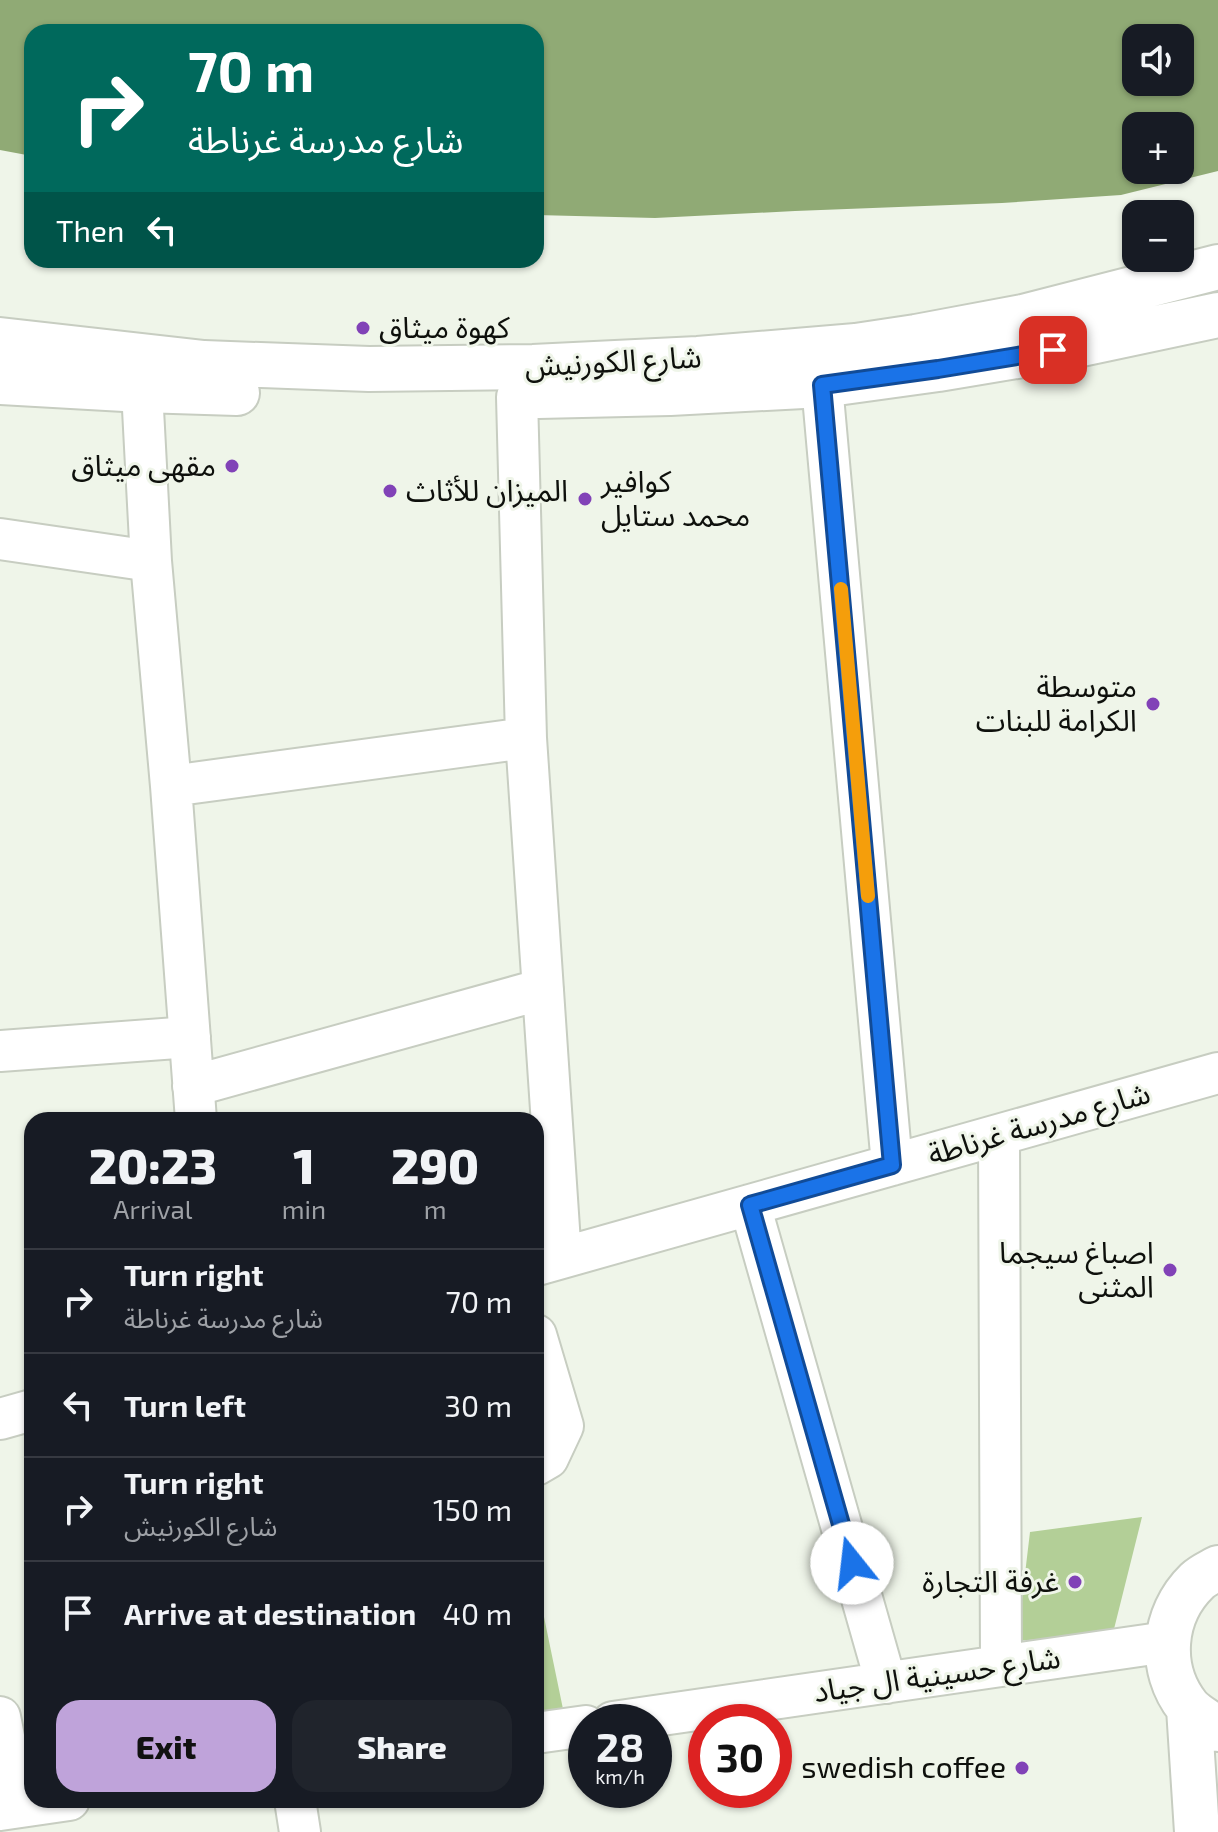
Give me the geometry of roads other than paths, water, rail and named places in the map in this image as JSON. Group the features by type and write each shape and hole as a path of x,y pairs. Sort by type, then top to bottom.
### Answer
{"street":[{"name":"شارع الكورنيش","path":"0,340 204,363 369,369 533,367 698,359 856,346 916,337 1023,317 1218,267"},
{"name":"شارع الكورنيش","path":"0,382 330,396 517,397 822,385 1053,350 1218,315"},
{"path":"822,385 892,1165"},
{"path":"142,390 151,561 195,1103 543,989"},
{"path":"517,397 526,738 543,989 548,1262"},
{"path":"0,539 151,561"},
{"path":"171,786 526,738"},
{"path":"0,1051 190,1037"},
{"name":"شارع مدرسة غرناطة","path":"548,1262 1218,1073"},
{"path":"999,1135 1001,1666"},
{"path":"750,1205 886,1683"},
{"path":"544,1362 563,1426 544,1460"},
{"path":"0,1419 24,1412"},
{"path":"1197,1832 1203,1719 1171,1678 1167,1642 1176,1609 1197,1581 1218,1568"},
{"name":"شارع حسينية ال جياد","path":"672,1714 1167,1642"},
{"path":"0,1717 9,1809"},
{"path":"544,1732 568,1729"},
{"path":"296,1808 300,1832"}],"place":[{"name":"كهوة ميثاق","path":"363,328"},
{"name":"مقهى ميثاق","path":"232,466"},
{"name":"الميزان للأثاث","path":"390,491"},
{"name":"كوافير محمد ستايل","path":"585,499"},
{"name":"متوسطة الكرامة للبنات","path":"1153,704"},
{"name":"اصباغ سيجما المثنى","path":"1170,1270"},
{"name":"غرفة التجارة","path":"1075,1582"},
{"name":"swedish coffee","path":"1022,1768"}]}
